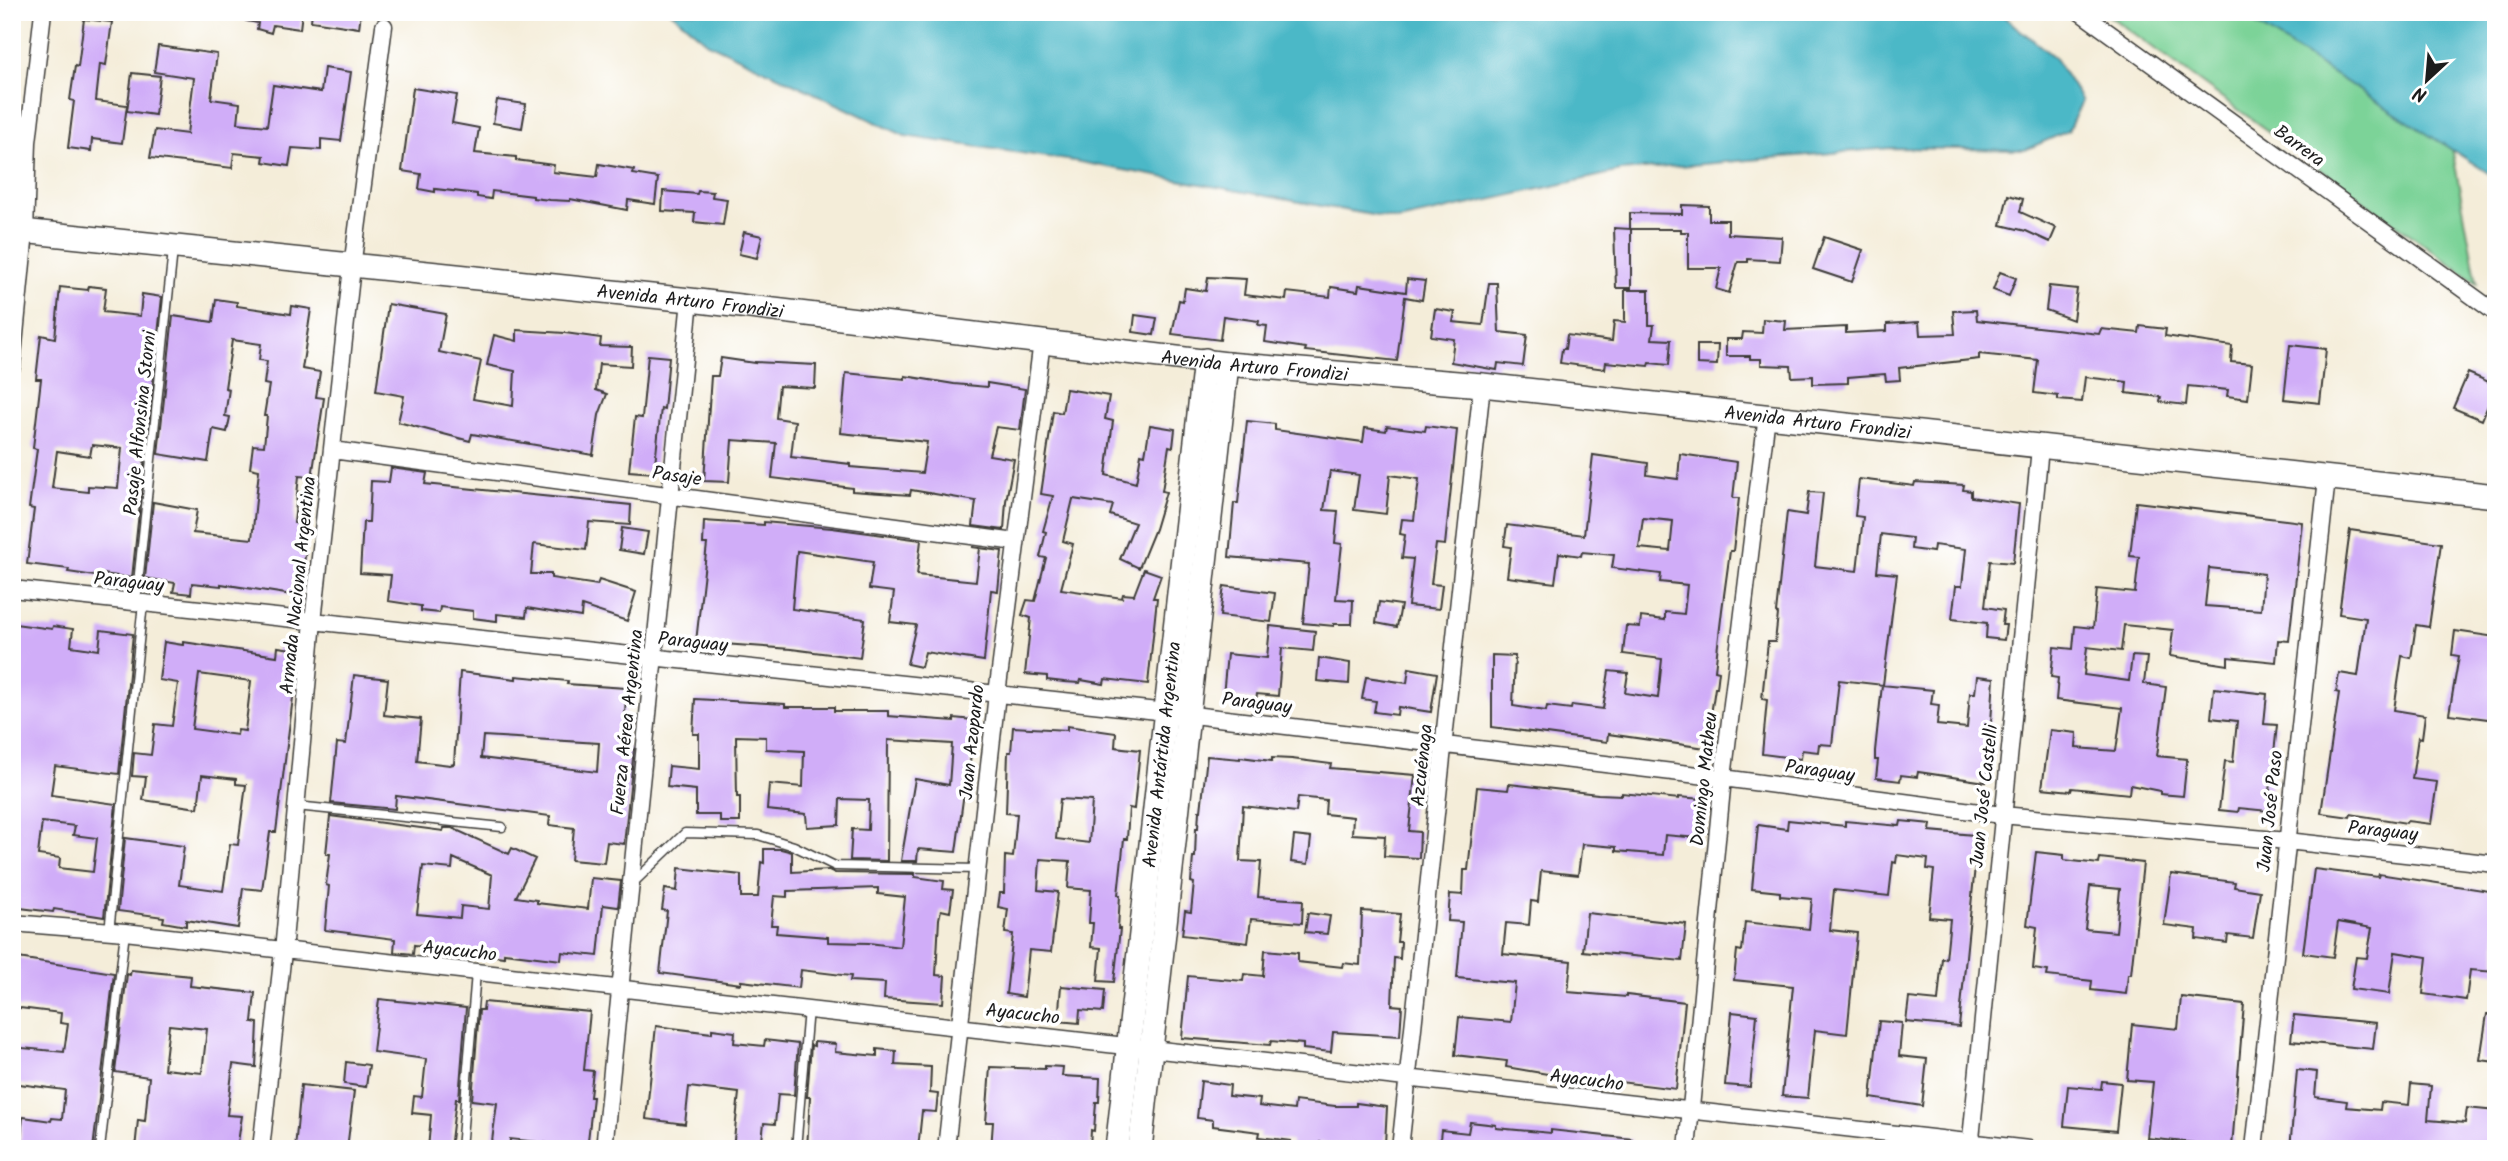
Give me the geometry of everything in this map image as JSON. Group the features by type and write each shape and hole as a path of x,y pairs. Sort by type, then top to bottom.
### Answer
{"main road":[{"name":"Avenida Arturo Frondizi","path":"19,231 690,300 1216,362 1482,385 1767,415 2040,448 2496,496"},
{"name":"Avenida Antártida Argentina","path":"1117,1149 1140,1046 1216,362"},
{"name":"Avenida Antártida Argentina","path":"1140,1046 1140,1149"}],"street":[{"path":"12,366 19,231 43,12"},
{"name":"Barrera","path":"2080,12 2496,313"},
{"name":"Armada Nacional Argentina","path":"261,1149 283,952 313,621 352,267 384,26"},
{"name":"Fuerza Aérea Argentina","path":"604,1149 690,300"},
{"name":"Juan Azopardo","path":"946,1149 997,694 1042,341"},
{"name":"Azcuénaga","path":"1400,1149 1482,385"},
{"name":"Domingo Matheu","path":"1687,1149 1723,778 1767,415"},
{"name":"Juan José Castelli","path":"1970,1145 2040,448"},
{"name":"Pasaje","path":"332,450 1016,542"},
{"name":"Juan José Paso","path":"2254,1149 2327,478"},
{"name":"Paraguay","path":"12,589 1177,713 1723,778 2002,815 2287,841 2496,864"},
{"name":"Ayacucho","path":"12,923 117,932 1140,1046 1970,1145 2029,1149"}],"lane":[{"name":"Pasaje Alfonsina Storni","path":"100,1149 140,603 174,248"},
{"path":"296,806 502,827"},
{"path":"631,886 685,833 758,835 794,846 835,866 978,869"},
{"path":"461,1149 476,973"},
{"path":"796,1149 808,1009"}],"green space":[{"path":"2104,12 2237,12 2452,148 2477,283"}],"water":[{"path":"671,12 1998,12 2054,57 2082,101 2068,131 2025,150 1891,148 1621,171 1399,220 1074,161 905,136 708,43"},
{"path":"2237,12 2496,12 2496,178"}],"building":[{"path":"246,12 302,12 300,29 273,25 271,33 257,29 258,23 246,21"},
{"path":"312,12 361,12 359,28 311,21"},
{"path":"84,19 112,22 106,65 100,64 96,101 127,105 122,143 92,139 91,151 68,148 74,101 70,100 75,66 78,67"},
{"path":"158,46 217,54 211,99 240,103 238,123 267,126 273,85 321,92 324,68 351,72 341,141 321,139 321,150 292,148 289,166 263,162 264,156 234,153 232,168 150,158 155,130 187,134 194,78 154,72"},
{"path":"132,73 160,76 155,115 127,111"},
{"path":"413,88 457,95 452,123 479,128 475,153 516,157 516,160 554,165 553,172 597,177 599,164 634,170 633,174 658,178 655,204 628,200 627,210 570,199 550,200 492,191 491,199 477,197 477,194 419,189 421,174 402,171"},
{"path":"497,100 526,104 522,128 493,123"},
{"path":"663,191 697,194 698,191 713,192 712,197 727,199 723,225 694,222 695,213 662,211"},
{"path":"2008,195 2023,199 2020,212 2056,228 2050,242 2026,231 2001,225"},
{"path":"1682,205 1709,206 1709,220 1728,220 1728,234 1782,237 1780,261 1748,259 1748,262 1738,262 1729,293 1716,289 1721,268 1688,268 1688,232 1681,232 1681,229 1631,229 1631,288 1616,288 1614,228 1630,229 1630,213 1682,214"},
{"path":"744,232 762,236 757,258 739,254"},
{"path":"1824,237 1863,250 1852,282 1813,269"},
{"path":"2000,272 2016,278 2009,296 1993,290"},
{"path":"1208,277 1246,279 1244,295 1286,300 1287,292 1330,297 1331,287 1358,291 1359,285 1406,292 1407,279 1425,281 1422,300 1405,297 1397,361 1305,351 1306,348 1265,342 1267,326 1258,325 1259,321 1223,316 1220,340 1172,334 1179,300 1183,301 1185,288 1206,291"},
{"path":"1489,283 1497,283 1499,332 1527,335 1523,366 1498,363 1497,370 1451,362 1454,339 1431,336 1435,309 1455,312 1453,322 1483,325"},
{"path":"89,286 106,288 103,312 140,316 142,294 162,297 132,578 102,574 102,577 68,572 69,569 27,564 34,509 29,508 37,449 33,448 41,379 36,379 41,335 55,338 60,287 88,290","holes":["92,445 122,448 118,488 88,486 88,492 52,488 57,451 90,456"]},
{"path":"2049,286 2077,289 2073,320 2046,310"},
{"path":"1625,290 1649,290 1649,325 1654,325 1652,339 1671,340 1669,365 1606,362 1605,369 1560,363 1567,335 1612,341 1614,321 1625,322"},
{"path":"216,299 237,302 237,306 291,314 292,306 311,309 302,369 320,372 316,397 324,398 312,477 299,476 294,523 299,524 295,548 306,550 299,596 221,584 192,583 191,594 173,592 175,583 145,578 153,502 197,510 193,533 252,539 259,470 250,468 253,445 264,446 267,416 264,416 269,385 264,384 267,361 259,360 261,344 232,340 225,388 229,389 225,416 230,417 227,432 213,429 208,462 158,454 173,316 213,322"},
{"path":"388,304 446,314 439,352 481,361 473,399 513,406 515,371 487,365 494,335 517,341 517,330 565,333 601,338 600,346 632,347 631,366 599,364 596,390 607,394 599,415 593,455 472,434 470,441 398,422 404,396 376,391"},
{"path":"1976,310 1977,320 2099,334 2101,329 2139,333 2140,326 2166,329 2165,336 2232,346 2231,362 2252,364 2248,399 2227,396 2228,390 2188,386 2186,405 2160,402 2161,397 2126,393 2127,382 2085,377 2082,402 2058,400 2058,396 2034,393 2038,360 1979,354 1979,359 1899,368 1900,380 1886,381 1885,374 1848,377 1848,383 1813,384 1813,376 1792,377 1791,366 1761,365 1761,359 1750,359 1750,356 1726,356 1726,339 1742,339 1743,332 1762,333 1763,319 1786,321 1785,330 1846,327 1846,333 1887,331 1887,324 1919,322 1920,335 1955,334 1953,311"},
{"path":"1135,315 1157,318 1154,335 1133,332"},
{"path":"1697,345 1718,345 1717,365 1697,364"},
{"path":"2290,345 2326,349 2320,403 2284,399"},
{"path":"648,355 669,357 654,473 629,471 635,417 642,418"},
{"path":"721,358 755,363 816,365 815,388 779,386 776,418 795,421 791,457 850,464 850,467 922,473 927,442 841,433 846,373 905,379 905,376 987,387 987,383 1025,389 1020,430 996,427 989,455 1014,459 1004,530 973,526 976,501 911,490 910,495 852,491 852,488 772,478 776,443 732,440 729,482 704,481 711,376 718,376"},
{"path":"2468,373 2496,385 2482,420 2453,408"},
{"path":"1066,389 1109,396 1105,419 1113,421 1106,475 1136,483 1141,454 1145,455 1150,425 1175,429 1173,447 1169,446 1162,491 1166,492 1139,568 1120,559 1135,523 1110,515 1113,505 1073,499 1063,541 1073,544 1061,589 1122,598 1123,594 1134,595 1144,569 1161,575 1153,598 1157,598 1148,684 1105,679 1104,684 1081,680 1080,683 1064,682 1047,680 1047,676 1025,674 1031,618 1022,615 1027,600 1035,601 1046,558 1040,557 1046,532 1043,531 1053,496 1041,494 1053,411 1062,413"},
{"path":"1247,421 1275,424 1275,430 1363,442 1365,428 1386,431 1387,426 1425,431 1426,426 1457,430 1445,545 1436,544 1431,584 1442,585 1439,609 1408,606 1413,559 1402,558 1405,535 1400,534 1402,519 1414,520 1419,479 1390,475 1386,514 1354,510 1359,475 1330,471 1324,510 1338,511 1335,543 1342,544 1336,599 1353,600 1352,624 1334,626 1303,623 1309,564 1229,557 1234,503 1238,503"},
{"path":"1680,454 1737,462 1733,498 1739,498 1715,670 1719,671 1717,688 1706,748 1608,734 1607,742 1492,727 1492,655 1515,656 1513,706 1546,711 1547,706 1571,709 1572,705 1603,709 1609,671 1628,673 1625,693 1658,698 1662,659 1623,654 1626,626 1640,627 1641,617 1665,620 1665,612 1684,614 1687,585 1660,582 1661,574 1612,568 1614,555 1582,552 1581,556 1559,553 1555,583 1507,577 1511,547 1504,546 1507,525 1584,535 1593,455 1648,463 1647,475 1678,479","holes":["1643,518 1673,521 1670,551 1639,548"]},
{"path":"391,468 427,473 425,484 631,505 630,525 589,522 586,550 534,544 531,574 551,574 551,578 597,585 599,580 636,592 627,621 582,606 581,617 527,608 526,617 497,614 497,621 473,618 473,611 440,607 439,613 421,611 421,606 388,601 391,575 360,573 363,522 369,522 371,481 389,482"},
{"path":"1859,479 1914,486 1915,482 1964,485 1963,490 1971,491 1971,497 2019,504 2013,563 1990,561 1985,607 2004,610 2004,640 1986,638 1987,623 1952,619 1956,586 1962,586 1966,549 1934,545 1933,552 1911,549 1912,538 1881,534 1877,572 1897,574 1883,685 1839,680 1832,745 1819,744 1818,752 1802,750 1801,759 1762,754 1767,700 1762,699 1768,642 1775,642 1787,512 1806,515 1809,492 1823,493 1815,566 1857,571 1863,517 1855,516"},
{"path":"2136,502 2302,522 2289,641 2278,640 2276,662 2228,657 2228,665 2170,656 2173,630 2124,625 2121,651 2087,647 2084,675 2129,681 2132,656 2147,657 2144,684 2166,687 2157,756 2187,759 2183,796 2160,794 2160,791 2130,785 2129,794 2042,788 2050,730 2077,733 2076,748 2116,751 2122,708 2056,700 2058,678 2051,677 2054,647 2073,649 2075,626 2093,628 2097,589 2135,593 2139,557 2130,556","holes":["2209,568 2264,574 2261,610 2205,606"]},
{"path":"704,521 764,525 764,522 921,540 917,575 976,581 980,548 1002,551 998,591 991,590 984,661 925,652 921,667 907,664 916,625 890,622 894,592 869,589 873,562 797,551 792,609 865,619 860,658 791,649 696,642 707,544 703,544"},
{"path":"622,528 648,532 644,554 619,550"},
{"path":"2350,530 2441,543 2429,627 2416,625 2411,658 2402,656 2394,710 2425,715 2422,738 2418,737 2412,779 2437,782 2431,824 2321,813 2339,693 2336,692 2339,673 2358,676 2366,618 2339,614"},
{"path":"1224,586 1275,593 1271,622 1220,616"},
{"path":"1379,602 1401,605 1397,627 1376,623"},
{"path":"15,624 73,629 71,646 99,650 101,630 133,634 119,774 55,766 51,795 116,804 104,917 54,909 53,912 12,907 12,700 17,662 12,662","holes":["42,822 75,826 73,835 97,838 93,872 59,868 60,858 38,855"]},
{"path":"1270,626 1315,631 1313,651 1282,648 1278,696 1257,694 1256,700 1223,696 1227,654 1267,658"},
{"path":"2455,631 2496,637 2496,720 2449,714 2459,656 2452,655"},
{"path":"164,642 183,645 183,642 277,656 278,647 299,650 276,832 270,832 262,890 243,888 238,928 186,920 186,926 163,922 164,917 118,911 125,838 184,846 179,885 223,891 230,844 238,845 246,785 236,784 236,779 202,775 198,808 143,800 146,777 132,776 134,753 151,755 155,724 172,726 178,683 159,680","holes":["199,674 251,681 245,731 238,730 237,735 192,729"]},
{"path":"1319,658 1350,663 1349,684 1317,681"},
{"path":"1409,668 1437,673 1431,712 1398,707 1397,715 1374,712 1376,701 1362,699 1366,677 1407,683"},
{"path":"460,672 626,688 624,748 634,749 624,844 607,842 604,863 571,860 574,828 549,825 550,816 396,796 395,809 331,803 337,743 346,744 354,675 388,679 384,715 421,719 417,761 454,764","holes":["483,736 599,743 597,772 481,758"]},
{"path":"1977,676 1994,678 1990,737 1995,737 1993,758 1989,758 1986,782 1918,772 1917,777 1901,775 1900,781 1876,778 1878,760 1875,760 1875,751 1882,685 1933,690 1931,704 1939,705 1937,725 1967,728 1970,693 1975,693"},
{"path":"2214,688 2267,694 2264,724 2277,725 2268,811 2239,808 2238,812 2219,810 2225,761 2233,762 2237,721 2211,718"},
{"path":"695,699 785,704 785,707 834,707 834,711 888,711 888,716 973,720 969,778 966,777 956,852 918,849 917,861 901,861 915,779 949,785 952,744 888,740 887,861 850,860 852,829 868,830 869,800 840,799 839,825 807,827 806,814 767,810 769,784 803,787 804,751 766,749 766,737 736,736 740,822 720,822 720,815 696,815 696,790 667,787 669,766 699,769 699,734 693,734"},
{"path":"1067,726 1116,733 1115,747 1140,750 1134,809 1129,808 1127,839 1124,839 1118,895 1120,929 1114,982 1098,981 1101,948 1091,947 1091,890 1068,888 1070,861 1040,859 1038,890 1058,892 1051,952 1029,950 1024,997 1006,994 1013,934 1005,933 1008,909 998,907 1000,893 1004,893 1005,856 1013,857 1017,814 1006,813 1008,752 1011,752 1013,727 1067,730","holes":["1060,799 1092,801 1089,843 1056,839"]},
{"path":"1207,756 1272,761 1272,758 1292,759 1331,764 1330,768 1415,775 1409,831 1420,832 1419,858 1384,856 1385,836 1352,834 1353,817 1325,814 1326,800 1298,797 1296,812 1243,806 1240,861 1261,862 1258,897 1303,900 1302,923 1251,919 1248,943 1182,935 1185,911 1191,912 1193,857"},
{"path":"1509,784 1598,794 1622,793 1702,799 1698,838 1665,835 1663,855 1616,851 1616,847 1582,844 1578,875 1541,871 1538,902 1531,901 1529,925 1506,923 1503,954 1571,961 1568,992 1685,1002 1676,1089 1590,1081 1506,1067 1507,1061 1455,1055 1459,1017 1511,1022 1515,983 1457,978 1462,922 1448,921 1450,894 1463,895 1464,870 1468,870 1477,787 1508,790"},
{"path":"330,816 443,831 444,828 452,828 509,854 512,848 535,859 516,897 537,900 537,903 588,909 591,878 621,881 618,907 603,905 598,956 562,952 561,960 504,953 504,957 414,945 413,954 394,952 395,939 325,930 330,854 326,854","holes":["453,858 492,875 489,909 461,906 460,918 417,914 423,866 452,869"]},
{"path":"1788,820 1845,826 1845,821 1900,826 1901,821 1931,824 1930,831 1985,836 1981,866 1975,866 1959,1027 1906,1022 1909,998 1938,1001 1942,958 1946,959 1950,919 1929,917 1934,870 1927,869 1928,859 1897,855 1896,863 1893,862 1889,896 1834,890 1830,930 1857,933 1847,1034 1815,1030 1808,1098 1782,1096 1793,986 1734,980 1737,950 1742,951 1745,922 1809,929 1812,899 1780,896 1780,892 1752,889 1758,825 1787,829"},
{"path":"1294,836 1311,838 1308,864 1291,862"},
{"path":"764,849 781,849 792,852 792,872 829,870 835,873 915,874 915,877 944,881 943,889 953,890 950,912 941,910 939,919 936,975 945,976 943,1003 884,999 885,983 850,981 851,976 801,970 799,988 741,981 741,984 660,973 667,911 662,910 665,889 677,891 679,868 741,875 741,897 758,897 761,862 764,863","holes":["878,888 878,894 905,897 900,947 828,942 828,937 776,933 777,925 771,925 774,896 787,897 787,891"]},
{"path":"2036,852 2064,855 2064,860 2099,864 2100,858 2143,863 2131,974 2128,974 2126,994 2091,990 2092,981 2047,976 2048,971 2033,969 2037,927 2027,925","holes":["2090,886 2120,889 2116,932 2085,929"]},
{"path":"2314,869 2378,877 2379,874 2496,892 2496,972 2470,970 2466,1000 2423,994 2427,957 2395,952 2389,994 2351,989 2356,957 2367,958 2372,928 2338,922 2333,957 2303,953"},
{"path":"2171,874 2235,882 2234,887 2260,891 2253,938 2228,935 2227,943 2196,939 2197,929 2164,925"},
{"path":"1362,911 1400,914 1397,942 1401,942 1400,959 1394,958 1392,1005 1402,1006 1400,1036 1333,1032 1331,1052 1303,1049 1303,1044 1271,1041 1270,1045 1182,1038 1188,976 1243,981 1244,974 1263,976 1265,950 1298,953 1298,962 1342,967 1343,963 1360,965"},
{"path":"1308,913 1330,916 1327,934 1305,932"},
{"path":"1587,913 1686,924 1682,961 1583,951"},
{"path":"12,957 114,973 93,1149 55,1149 20,1144 23,1117 51,1121 52,1118 62,1119 65,1090 12,1083 12,1047 64,1052 68,1024 60,1023 61,1013 12,1007"},
{"path":"131,970 191,976 190,986 255,993 252,1022 258,1023 256,1067 233,1064 227,1115 242,1116 237,1149 135,1149 138,1120 145,1121 149,1077 115,1072 127,974 130,975","holes":["169,1025 207,1029 202,1073 164,1069"]},
{"path":"1061,986 1105,990 1103,1012 1080,1010 1079,1023 1058,1021"},
{"path":"2181,997 2244,1004 2232,1147 2147,1138 2153,1082 2127,1080 2132,1024 2178,1029"},
{"path":"379,999 466,1008 459,1099 456,1099 450,1149 428,1149 431,1115 412,1113 414,1096 422,1097 426,1059 373,1052"},
{"path":"484,1002 590,1012 584,1070 593,1071 590,1097 593,1097 587,1149 546,1149 546,1143 510,1139 509,1149 491,1149 497,1103 472,1100 479,1010 483,1010"},
{"path":"1732,1012 1757,1015 1750,1087 1725,1085"},
{"path":"2487,1014 2496,1014 2496,1062 2480,1060"},
{"path":"2294,1015 2376,1023 2373,1049 2291,1041"},
{"path":"1879,1021 1902,1023 1899,1056 1927,1059 1922,1106 1871,1098"},
{"path":"656,1026 712,1033 712,1029 735,1032 734,1043 764,1046 765,1040 798,1044 794,1095 778,1094 775,1124 764,1123 761,1149 733,1149 739,1093 689,1087 685,1124 646,1119"},
{"path":"814,1042 836,1044 835,1052 877,1056 877,1049 896,1051 895,1065 931,1067 930,1093 938,1094 936,1112 922,1111 918,1149 807,1149 810,1097 807,1097 811,1045 814,1046"},
{"path":"346,1062 369,1065 366,1087 344,1084"},
{"path":"1045,1066 1063,1067 1062,1076 1100,1078 1099,1102 1096,1102 1090,1149 991,1149 993,1122 986,1122 990,1067 1045,1069"},
{"path":"2297,1070 2317,1072 2315,1097 2347,1101 2346,1107 2380,1110 2381,1102 2409,1105 2411,1084 2431,1086 2428,1120 2465,1123 2467,1108 2496,1111 2496,1149 2290,1149"},
{"path":"1201,1081 1230,1085 1229,1096 1260,1099 1259,1106 1294,1110 1295,1101 1335,1106 1356,1106 1356,1103 1387,1107 1385,1144 1381,1144 1381,1149 1350,1149 1350,1146 1320,1142 1319,1148 1291,1147 1291,1141 1259,1137 1260,1132 1213,1126 1213,1120 1197,1118"},
{"path":"2102,1081 2121,1083 2116,1131 2064,1126 2068,1086 2101,1089"},
{"path":"301,1085 354,1091 347,1149 295,1149"},
{"path":"1470,1122 1496,1125 1496,1128 1551,1133 1551,1130 1632,1139 1631,1149 1439,1149 1441,1130 1468,1133"}]}
